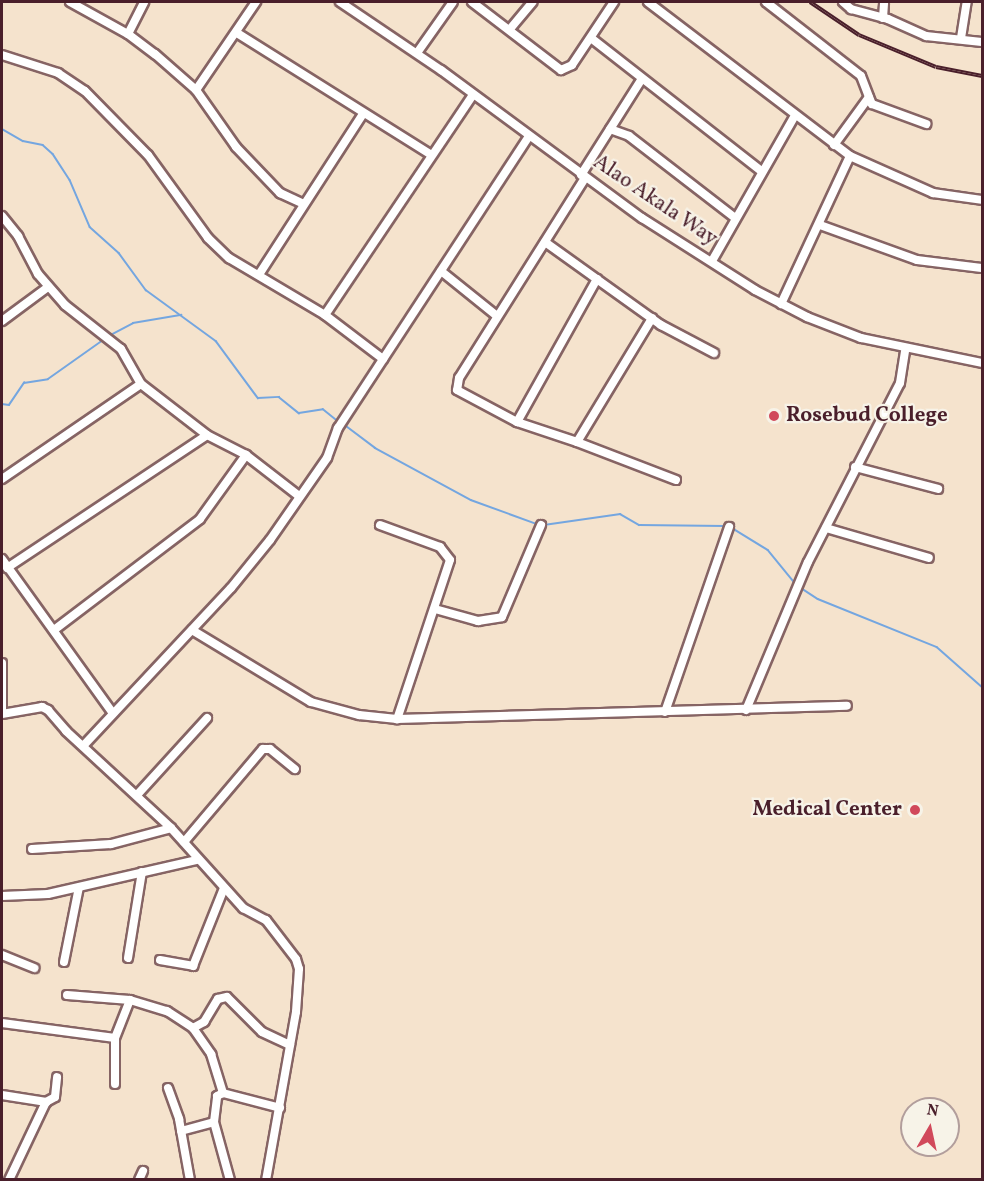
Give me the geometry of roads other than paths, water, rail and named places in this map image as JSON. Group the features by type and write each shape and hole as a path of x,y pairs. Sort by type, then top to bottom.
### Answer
{"street":[{"path":"70,2 128,34 196,90 236,147 280,193 304,204"},
{"path":"128,34 144,2"},
{"path":"196,90 256,2"},
{"name":"Alao Akala Way","path":"340,2 417,53 583,176 781,304 843,332 905,350 982,363"},
{"path":"417,53 453,2"},
{"path":"472,2 561,70 572,65 614,2"},
{"path":"510,29 533,2"},
{"path":"648,2 794,117 850,156 933,193 982,200"},
{"path":"766,2 861,76 872,104 926,124"},
{"path":"843,2 851,9 883,18 926,36 982,42"},
{"path":"883,18 884,2"},
{"path":"961,38 967,2"},
{"path":"237,33 363,114 430,153"},
{"path":"591,38 641,80 760,170"},
{"path":"2,55 57,73 85,91 148,155 208,238 229,258 260,273 325,315 383,359"},
{"path":"641,80 456,386 468,399 517,422 578,442 676,480"},
{"path":"325,315 430,153 473,95"},
{"path":"834,145 869,97"},
{"path":"260,273 363,114"},
{"path":"712,261 760,170 794,117"},
{"path":"610,129 629,136 735,218"},
{"path":"84,745 112,712 192,630 270,540 327,458 338,428 529,136"},
{"path":"781,304 820,225 850,156"},
{"path":"2,216 18,236 38,274 48,287 132,364 141,384 207,435 246,454 299,496"},
{"path":"820,225 917,261 982,268"},
{"path":"545,242 652,318 714,353"},
{"path":"441,271 497,316"},
{"path":"36,293 38,274"},
{"path":"517,422 597,279"},
{"path":"2,321 36,293 48,287"},
{"path":"578,442 652,318"},
{"path":"746,710 808,562 855,466 900,383 905,350"},
{"path":"2,478 141,384"},
{"path":"7,568 207,435"},
{"path":"54,630 200,519 246,454"},
{"path":"855,466 938,489"},
{"path":"380,525 440,547 449,556 435,609 397,719"},
{"path":"435,609 478,621 502,617 541,525"},
{"path":"665,712 729,527"},
{"path":"826,528 929,558"},
{"path":"2,559 112,712"},
{"path":"192,630 311,702 343,712 397,719 847,706"},
{"path":"2,663 2,713 45,708 171,828 197,860 243,908 266,920 298,964 290,1045 266,1179"},
{"path":"137,795 207,718"},
{"path":"184,842 263,749 270,749 295,769"},
{"path":"32,849 111,844 171,828"},
{"path":"2,896 38,895 197,860"},
{"path":"128,958 142,872"},
{"path":"64,962 80,887"},
{"path":"160,960 193,966 224,888"},
{"path":"2,955 34,968"},
{"path":"67,995 130,1000 167,1011 193,1028 211,1054 223,1093"},
{"path":"193,1028 204,1022 218,999 227,997 262,1032 290,1045"},
{"path":"115,1084 115,1038 130,1000"},
{"path":"2,1023 115,1038"},
{"path":"9,1179 46,1102 55,1096 57,1077"},
{"path":"168,1088 181,1131 190,1179"},
{"path":"231,1179 214,1122 217,1096 223,1093 280,1108"},
{"path":"2,1095 46,1102"},
{"path":"181,1131 214,1122"}],"waterway":[{"path":"2,129 23,141 43,145 53,154 70,180 90,227 119,253 146,290 216,341 258,398 279,397 299,413 323,409 338,421"},
{"path":"109,336 133,323 181,315"},
{"path":"2,404 9,405 24,383 48,379 103,340"},
{"path":"345,425 375,448 471,500 537,524"},
{"path":"544,525 620,514 639,525 724,526"},
{"path":"732,528 768,550 795,583"},
{"path":"801,588 818,599 937,647 982,687"}],"railway":[{"path":"810,2 859,35 936,67 982,76"}],"place":[{"name":"Rosebud College","path":"774,416"},
{"name":"Medical Center","path":"915,810"}]}
